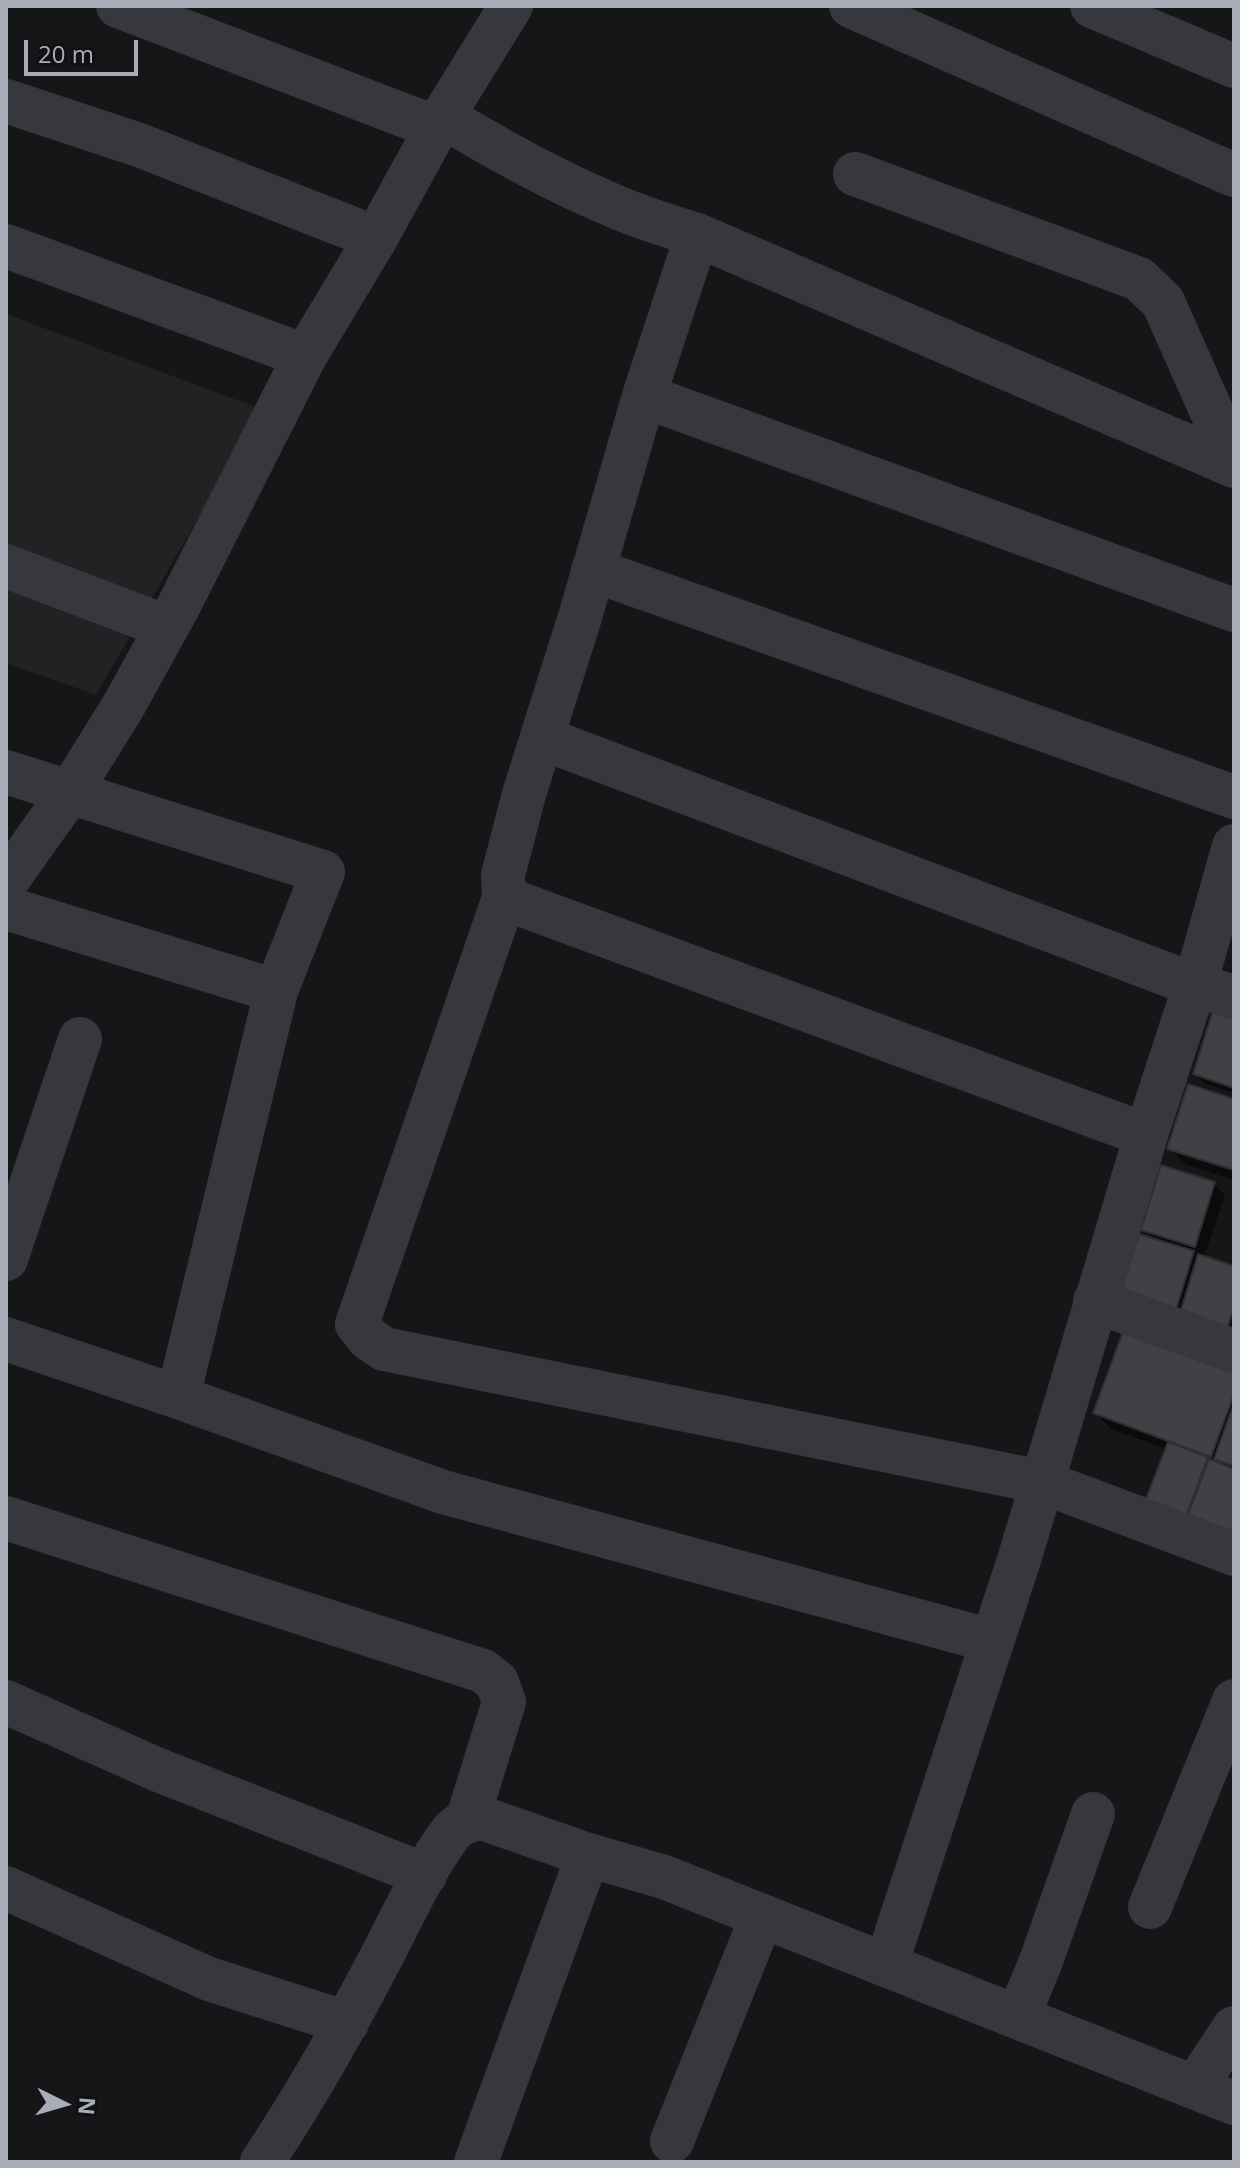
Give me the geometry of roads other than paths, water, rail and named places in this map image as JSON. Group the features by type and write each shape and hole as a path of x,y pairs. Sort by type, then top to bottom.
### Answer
{"street":[{"path":"118,6 440,122 617,207 697,235 1234,464"},
{"path":"6,882 70,792 124,705 305,356 511,6"},
{"path":"851,6 1234,175"},
{"path":"1092,6 1234,66"},
{"path":"6,101 139,145 376,238"},
{"path":"855,174 1139,279 1163,302 1234,464"},
{"path":"697,235 644,396 524,794 503,875 504,898 357,1324 368,1338 384,1349 1042,1482 1234,1554"},
{"path":"6,246 305,356"},
{"path":"644,396 1234,610"},
{"path":"6,566 167,627"},
{"path":"593,570 1234,797"},
{"path":"542,738 1215,991"},
{"path":"6,772 323,872 276,991 178,1397"},
{"path":"886,1965 1042,1482 1146,1135 1215,991 1234,846"},
{"path":"504,898 1146,1135"},
{"path":"6,908 276,991"},
{"path":"6,1259 80,1039"},
{"path":"1095,1301 1234,1351"},
{"path":"6,1339 443,1492 992,1641"},
{"path":"6,1518 483,1671 497,1682 504,1702 467,1821"},
{"path":"1150,1907 1234,1701"},
{"path":"6,1702 156,1769 425,1875"},
{"path":"1018,2017 1093,1814"},
{"path":"262,2162 347,2023 425,1875 452,1831 467,1821 482,1818 588,1855 664,1877 1215,2095 1234,2028"},
{"path":"476,2162 588,1855"},
{"path":"6,1888 209,1979 347,2023"},
{"path":"672,2141 762,1916"}]}
